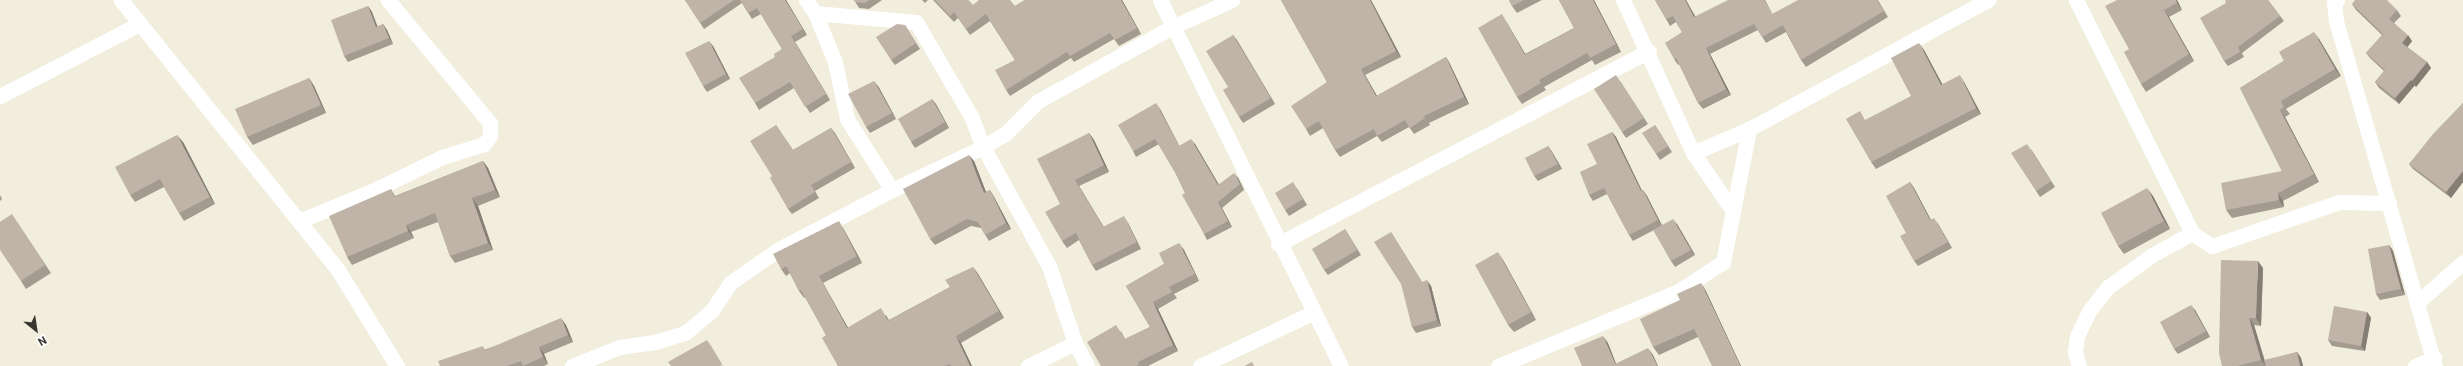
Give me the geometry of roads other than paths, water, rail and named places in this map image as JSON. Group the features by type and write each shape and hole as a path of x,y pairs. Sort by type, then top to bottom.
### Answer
{"street":[{"path":"121,0 338,270 397,366"},
{"path":"299,221 372,191 442,157 484,144 490,136 490,123 388,0"},
{"path":"806,0 815,13 835,62 847,119 892,190"},
{"path":"1160,0 1174,26 1278,244 1341,366"},
{"path":"572,366 619,346 655,342 684,333 712,310 730,283 779,250 892,190 983,147 1006,134 1038,101 1174,26 1232,0"},
{"path":"1624,0 1649,51 1693,153 1733,211"},
{"path":"1693,153 1750,129 1988,0"},
{"path":"2076,0 2192,233 2212,246 2339,202 2389,203"},
{"path":"2337,0 2334,2 2336,21 2435,362 2415,366"},
{"path":"815,13 916,22 971,116 983,147 1049,266 1075,343 1087,366"},
{"path":"0,96 140,24"},
{"path":"1278,244 1649,51"},
{"path":"1498,366 1678,292 1723,262 1750,129"},
{"path":"2079,366 2075,352 2077,336 2089,311 2108,287 2152,255 2192,233"},
{"path":"2418,302 2463,262"},
{"path":"1200,366 1314,312"},
{"path":"1028,366 1075,343"}]}
